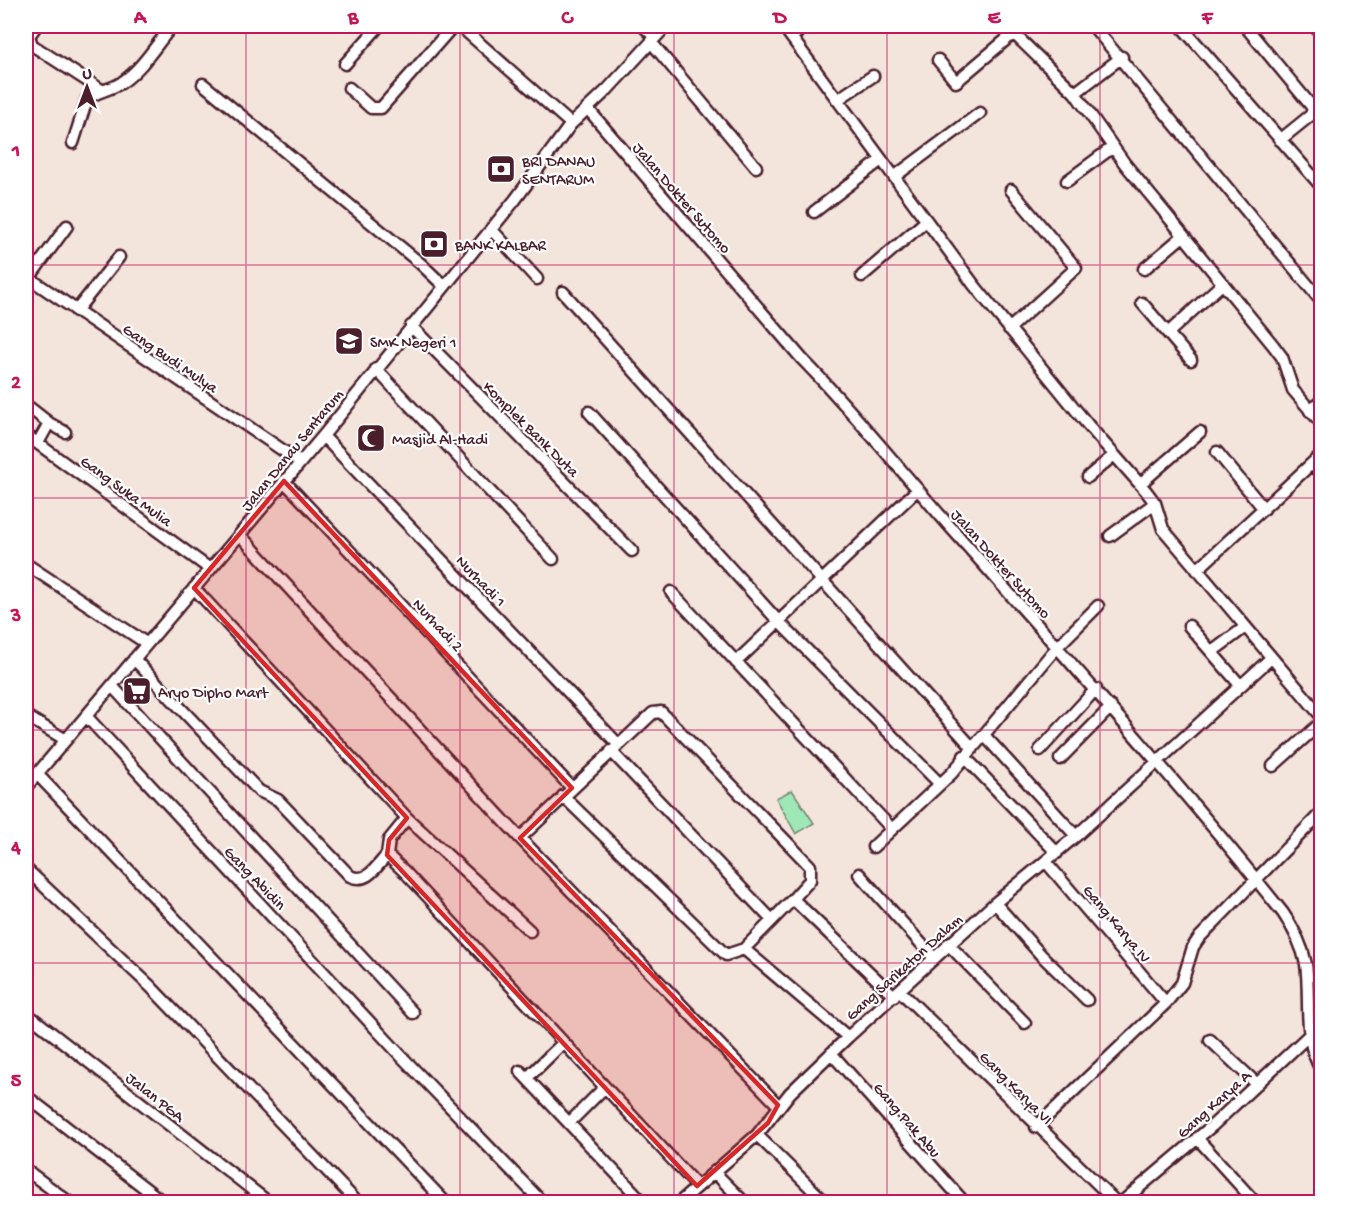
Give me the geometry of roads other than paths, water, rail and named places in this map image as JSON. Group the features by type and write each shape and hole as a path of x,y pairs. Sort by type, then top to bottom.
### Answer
{"street":[{"path":"36,26 29,36 32,45 103,91"},
{"path":"73,143 87,99 118,85 133,74 172,26"},
{"path":"345,64 379,26"},
{"path":"349,88 371,108 381,108 453,26"},
{"path":"460,26 571,124"},
{"path":"644,26 756,167"},
{"name":"Jalan Danau Sentarum","path":"26,787 323,436 491,229 571,124 666,26"},
{"path":"783,26 1009,329 1155,503 1161,526 1244,628 1322,717"},
{"path":"791,37 807,26"},
{"path":"1094,26 1122,57 1322,302"},
{"path":"1181,26 1322,187"},
{"path":"1245,26 1313,108 1311,115 1280,140"},
{"path":"1314,26 1322,34"},
{"path":"938,60 956,82 1010,29 1075,93 1113,147 1279,353 1293,390 1322,424"},
{"path":"1075,93 1122,57"},
{"path":"837,100 873,76"},
{"path":"203,84 421,264 444,286"},
{"name":"Jalan Dokter Sutomo","path":"588,109 917,490 1096,689 1283,913 1299,940 1306,965 1313,1054 1322,1071"},
{"path":"894,177 980,113"},
{"path":"1067,181 1113,147"},
{"path":"814,212 881,160"},
{"path":"1009,329 1076,268 1011,190"},
{"path":"862,276 926,220"},
{"path":"27,277 67,226"},
{"path":"491,229 537,279"},
{"path":"1144,269 1183,236"},
{"path":"76,311 119,258"},
{"name":"Gang Budi Mulya","path":"27,277 300,462"},
{"path":"1168,333 1223,283"},
{"path":"563,292 972,746"},
{"path":"1142,303 1191,360"},
{"name":"Komplek Bank Duta","path":"411,326 632,550"},
{"path":"376,369 554,559"},
{"path":"1310,411 1322,400"},
{"path":"26,405 65,432"},
{"path":"590,412 780,623 940,784"},
{"path":"38,443 49,423"},
{"path":"1140,484 1200,432"},
{"name":"Gang Suka Mulia","path":"26,435 210,569"},
{"name":"Nurhadi 1","path":"323,436 614,747 771,919"},
{"path":"1217,452 1263,509"},
{"path":"1197,570 1322,454"},
{"path":"1089,477 1114,455"},
{"path":"1312,464 1322,475"},
{"name":"Nurhadi 2","path":"284,481 572,788"},
{"path":"736,662 780,623 917,490"},
{"path":"1110,536 1155,503"},
{"path":"240,535 520,838 778,1105"},
{"path":"26,564 146,643"},
{"path":"194,588 407,818 530,932"},
{"path":"671,592 892,829"},
{"path":"873,847 940,784 1057,647 1098,606"},
{"path":"1189,626 1213,651 1240,685"},
{"path":"1213,651 1244,628"},
{"path":"134,658 259,791 278,800 350,876 359,879 366,877 387,855 388,840 407,818"},
{"name":"Gang Sarikaton Dalam","path":"691,1197 757,1135 772,1118 778,1105 848,1036 995,903 1058,853 1271,658"},
{"path":"112,686 413,1013"},
{"path":"1040,750 1096,689"},
{"path":"1060,759 1111,707"},
{"path":"520,838 563,796 614,747 654,712 662,713 810,866 810,880 744,949 731,955 722,952 563,796"},
{"path":"26,716 66,740"},
{"name":"Gang Abidin","path":"86,716 403,1058 542,1203"},
{"path":"1273,766 1322,722"},
{"path":"984,735 1076,836"},
{"path":"964,756 1058,853"},
{"path":"37,774 445,1203"},
{"path":"1036,1127 1166,1003 1182,983 1193,947 1200,938 1322,812"},
{"path":"387,855 604,1087 691,1197"},
{"name":"Gang Karya IV","path":"1046,862 1166,1003"},
{"path":"26,869 150,986 357,1203"},
{"path":"859,874 934,958"},
{"name":"Gang Karya VI","path":"792,899 897,994 1116,1203"},
{"path":"995,903 1041,955 1087,1000"},
{"path":"948,944 1025,1023"},
{"path":"744,949 848,1036"},
{"name":"Jalan PGA","path":"26,1013 268,1203"},
{"name":"Gang Karya A","path":"1122,1203 1197,1138 1322,1023"},
{"path":"1210,1040 1257,1083"},
{"path":"563,1043 523,1074 643,1203"},
{"name":"Gang Pak Abu","path":"831,1053 964,1203"},
{"path":"569,1124 604,1087"},
{"path":"26,1096 163,1203"},
{"path":"757,1135 825,1203"},
{"path":"1197,1138 1255,1203"},
{"path":"26,1170 69,1203"},
{"path":"714,1173 744,1203"}],"place":[{"name":"BRI DANAU SENTARUM","path":"501,169"},
{"name":"BANK KALBAR","path":"434,244"},
{"name":"SMK Negeri 1","path":"349,341"},
{"name":"Masjid Al-Hadi","path":"371,438"},
{"name":"Aryo Dipho Mart","path":"137,691"}]}
